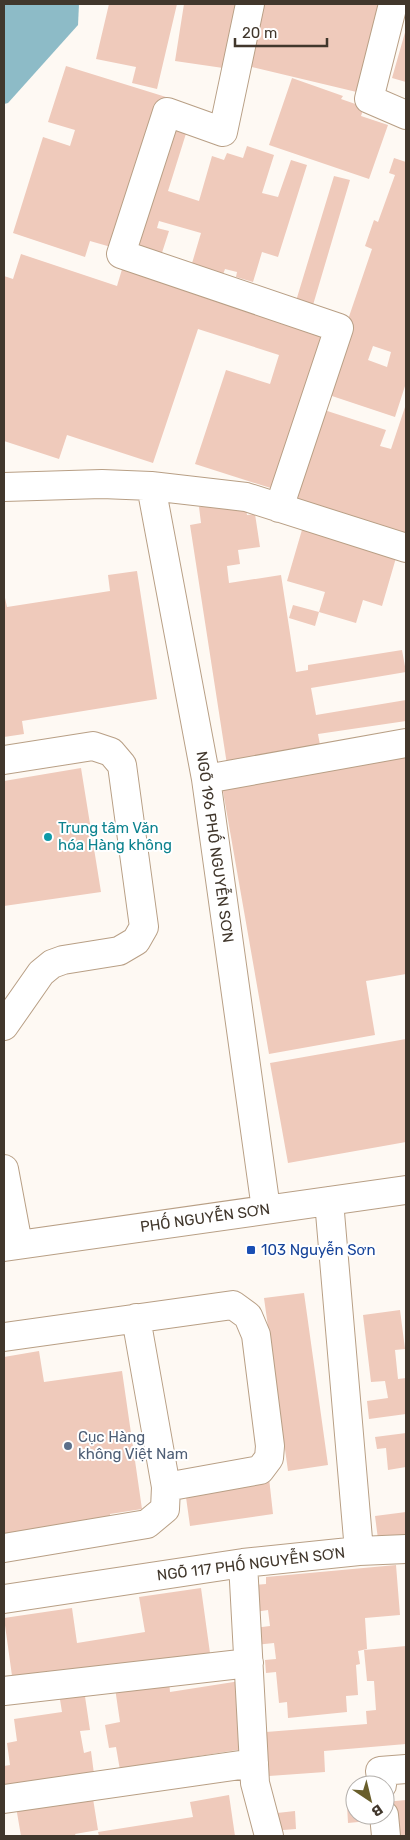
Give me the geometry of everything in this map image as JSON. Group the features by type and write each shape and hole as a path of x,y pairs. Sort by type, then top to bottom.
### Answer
{"street":[{"path":"250,4 223,132 167,112 121,254 339,328 279,508"},
{"path":"393,4 369,99 406,115"},
{"path":"4,487 102,484 151,486 246,497 406,548"},
{"name":"NGÕ 196 PHỐ NGUYỄN SƠN","path":"151,486 206,779 266,1209"},
{"path":"206,779 406,743"},
{"path":"4,760 93,746 111,752 122,765 144,927 136,941 119,951 63,960 52,964 41,973 4,1026"},
{"path":"4,1170 11,1246"},
{"name":"PHỐ NGUYỄN SƠN","path":"11,1246 406,1190"},
{"name":"NGÕ 117 PHỐ NGUYỄN SƠN","path":"4,1599 243,1563 359,1551 329,1201"},
{"path":"4,1337 234,1305 248,1316 256,1335 270,1446 269,1458 260,1470 166,1487"},
{"path":"4,1548 147,1524 165,1509 166,1487 136,1318"},
{"path":"359,1551 406,1549"},
{"path":"243,1563 255,1783 269,1836"},
{"path":"4,1691 249,1663"},
{"path":"4,1799 254,1763"}],"water":[{"path":"4,4 79,4 78,25 8,103 4,104"}],"building":[{"path":"109,4 177,4 157,89 132,83 136,67 96,59"},
{"path":"184,4 240,4 230,69 175,61"},
{"path":"253,4 387,4 365,94 239,64"},
{"path":"406,29 406,82 392,78"},
{"path":"66,66 166,97 118,249 90,241 85,257 13,233 43,137 70,146 75,130 48,122"},
{"path":"292,78 343,96 341,99 364,107 361,116 388,125 369,179 269,145"},
{"path":"167,118 189,124 168,191 199,201 212,156 224,160 227,153 243,158 247,146 274,155 262,193 278,197 291,160 307,165 278,257 262,252 253,282 236,277 237,272 225,269 221,280 190,270 201,233 159,221 157,228 169,231 159,262 125,252"},
{"path":"394,158 406,162 406,383 395,417 323,393 372,249 365,246 374,220 378,222 395,175 389,173","holes":["373,346 391,352 387,367 368,360"]},
{"path":"334,176 350,180 313,305 296,301"},
{"path":"21,254 117,286 123,266 332,334 280,491 195,464 226,370 270,384 279,355 198,329 153,463 67,435 59,459 4,441 4,276 13,279"},
{"path":"406,404 406,538 287,498 318,408 386,430 380,446 391,449"},
{"path":"245,500 247,515 255,514 260,547 238,550 240,564 227,566 229,583 281,575 296,672 308,670 308,665 402,650 406,672 311,688 316,715 406,700 406,721 318,734 322,756 228,771 190,525 201,523 199,507"},
{"path":"304,523 398,551 382,606 363,600 356,623 319,612 325,592 287,581"},
{"path":"137,571 157,699 22,721 24,734 4,737 4,593 7,607 110,591 108,575"},
{"path":"293,605 319,612 315,626 289,618"},
{"path":"406,747 406,974 366,981 375,1035 269,1054 221,780"},
{"name":"Trung tâm Văn hóa Hàng không","path":"81,768 101,892 4,906 4,781"},
{"path":"406,1039 406,1142 288,1163 270,1063"},
{"path":"304,1293 328,1465 288,1471 264,1298"},
{"path":"400,1310 405,1349 395,1350 398,1379 406,1378 406,1414 369,1419 367,1401 388,1398 385,1381 371,1382 363,1315"},
{"name":"Cục Hàng không Việt Nam","path":"39,1351 44,1382 122,1371 142,1509 110,1514 111,1523 4,1539 4,1357"},
{"path":"406,1433 406,1467 388,1470 386,1448 377,1449 375,1437"},
{"path":"269,1478 273,1514 190,1526 185,1490"},
{"path":"406,1512 406,1535 378,1539 375,1516"},
{"path":"396,1565 400,1615 365,1618 367,1649 358,1651 360,1664 356,1665 358,1695 346,1696 347,1712 288,1718 287,1702 279,1703 276,1672 266,1673 265,1660 276,1659 274,1643 255,1645 253,1628 270,1626 268,1610 255,1612 253,1585 266,1584 266,1577"},
{"path":"201,1588 210,1653 13,1683 4,1618 72,1608 77,1643 145,1632 139,1597"},
{"path":"406,1646 406,1744 324,1751 325,1772 269,1776 266,1732 367,1724 366,1711 376,1710 374,1681 367,1681 364,1650"},
{"path":"169,1680 170,1692 240,1681 250,1748 120,1770 116,1747 109,1748 105,1725 120,1722 115,1688"},
{"path":"83,1683 90,1730 80,1731 84,1753 91,1751 94,1774 4,1788 4,1766 10,1765 7,1743 17,1741 14,1719 62,1712 58,1687"},
{"path":"91,1786 98,1830 75,1834 76,1836 21,1836 15,1801"},
{"path":"229,1795 235,1836 99,1836 98,1832 193,1817 190,1802"},
{"path":"406,1800 406,1836 389,1836 388,1825 395,1825 395,1801"},
{"path":"295,1811 296,1829 270,1831 268,1814"}],"place":[{"name":"Trung tâm Văn hóa Hàng không","path":"48,837"},
{"name":"103 Nguyễn Sơn","path":"251,1250"},
{"name":"Cục Hàng không Việt Nam","path":"68,1446"}]}
